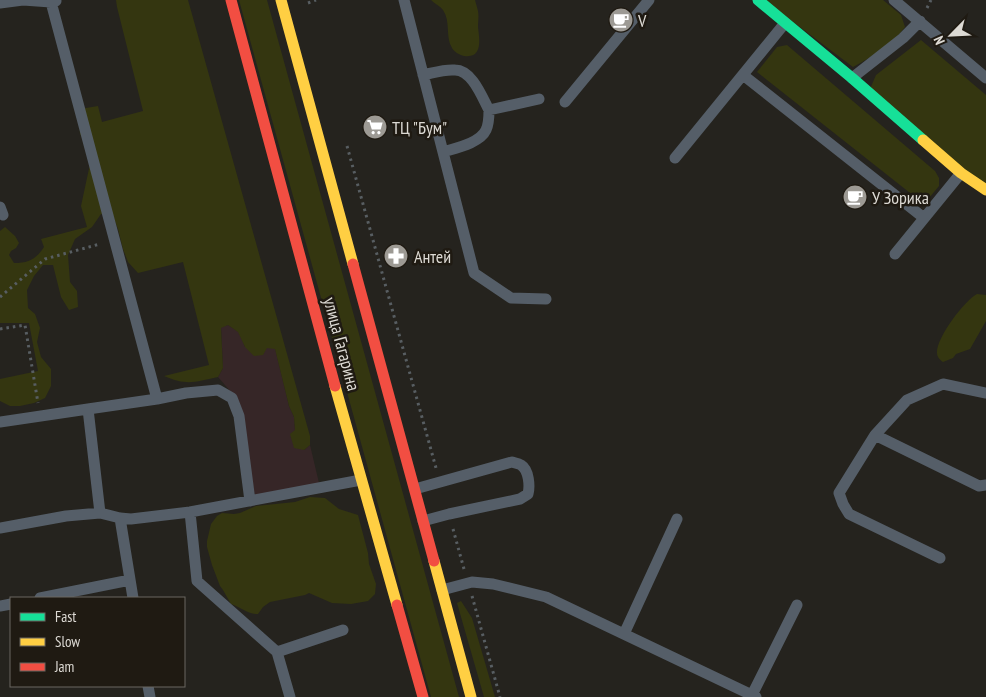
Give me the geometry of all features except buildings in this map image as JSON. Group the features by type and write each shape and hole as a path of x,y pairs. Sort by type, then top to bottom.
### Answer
{"main road":[{"name":"улица Гагарина","path":"231,0 361,480 423,697"},
{"name":"улица Гагарина","path":"281,0 471,697"},
{"path":"758,0 962,173 986,190"}],"lane":[{"path":"0,3 23,0 54,1 157,399"},
{"path":"404,0 474,273 511,298 546,300"},
{"path":"565,102 649,0"},
{"path":"894,0 986,78"},
{"path":"852,78 904,38 920,21"},
{"path":"676,158 785,23"},
{"path":"423,74 456,69 465,73 476,86 489,110 486,132 470,144 443,152"},
{"path":"743,75 924,218"},
{"path":"489,110 540,99"},
{"path":"895,254 962,173"},
{"path":"940,558 850,514 843,504 839,493 875,435 907,400 943,384 986,393"},
{"path":"0,422 186,393 218,390 232,398 238,416 250,501"},
{"path":"88,409 100,513"},
{"path":"875,435 979,486 986,485"},
{"path":"414,489 512,462 521,465 530,486 528,494 520,499 423,521"},
{"path":"0,528 66,516 100,513 132,519 190,512 361,480"},
{"path":"190,512 197,581 277,652 290,697"},
{"path":"120,518 133,597"},
{"path":"624,634 677,519"},
{"path":"45,597 130,580"},
{"path":"442,590 472,582 493,584 546,597 754,696 797,605"},
{"path":"277,652 343,630"}],"path":[{"path":"310,12 307,1 316,0"},
{"path":"347,144 440,482"},
{"path":"0,297 45,259 115,240"},
{"path":"0,329 25,325 40,417"},
{"path":"449,514 500,697"}],"shaded area":[{"path":"228,325 239,332 245,347 275,348 289,406 294,417 295,430 304,450 310,445 319,483 255,496 237,399 218,377 223,368 221,327"}],"green space":[{"path":"116,0 188,0 310,436 310,445 304,450 294,448 290,434 295,430 294,417 289,406 275,349 267,348 263,355 254,356 245,347 238,332 228,325 221,328 223,368 218,377 197,382 185,382 164,376 209,365 183,262 138,273 128,262 113,216 101,214 92,227 75,239 68,255 70,282 77,291 78,307 69,310 61,297 53,265 43,265 34,276 27,290 28,308 35,314 40,328 37,342 41,357 51,369 51,386 45,398 20,406 10,406 0,401 0,379 38,371 29,323 0,323 0,231 5,227 15,236 19,243 9,255 14,263 19,263 28,261 38,255 44,247 41,239 87,227 81,206 90,164 88,149 80,134 80,109 98,106 102,122 143,111"},
{"path":"239,0 267,0 459,697 431,697"},
{"path":"431,0 475,0 478,13 479,46 475,54 464,56 453,49 449,39 445,15 442,9"},
{"path":"764,0 883,0 901,15 905,27 900,34 875,55 853,67"},
{"path":"921,40 986,95 986,188 870,89 876,75"},
{"path":"787,45 935,171 939,178 939,186 924,204 757,72 777,47"},
{"path":"977,294 986,295 986,321 970,349 956,354 953,358 943,362 937,353 941,338 959,311"},
{"path":"310,497 325,498 339,509 358,515 369,564 376,584 375,594 368,601 351,604 332,603 309,593 270,602 258,614 231,604 220,586 207,547 211,524 222,513 240,513 256,506 295,502"},
{"path":"461,601 472,618 495,697 484,697 457,603"}],"traffic: fast":[{"path":"758,0 923,140"}],"traffic: slow":[{"path":"281,0 353,264"},
{"path":"923,140 961,173 986,190"},
{"path":"335,386 397,605"},
{"path":"434,561 471,697"}],"traffic: jam":[{"path":"231,0 335,386"},
{"path":"353,264 434,561"},
{"path":"397,605 423,697"}],"place":[{"name":"V","path":"621,20"},
{"name":"ТЦ \"Бум\"","path":"375,127"},
{"name":"У Зорика","path":"855,197"},
{"name":"Антей","path":"396,256"}]}
